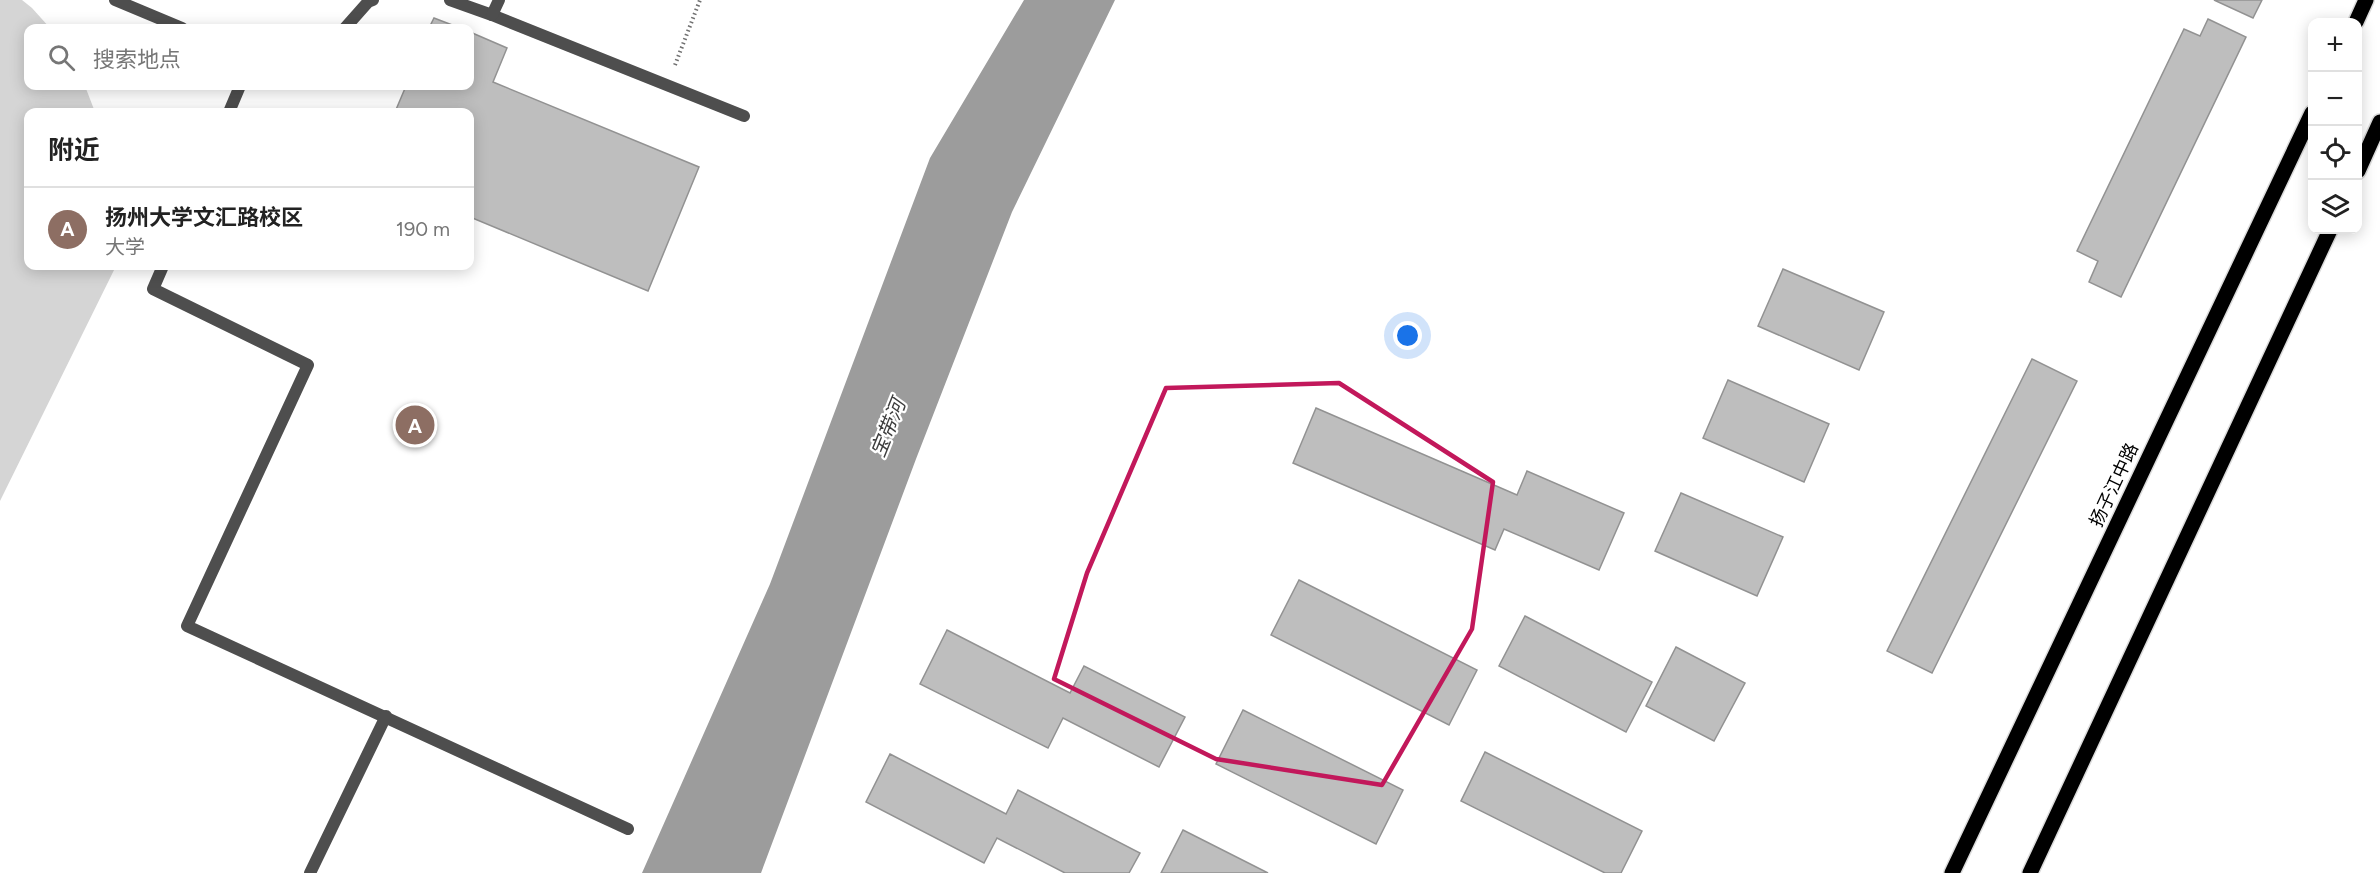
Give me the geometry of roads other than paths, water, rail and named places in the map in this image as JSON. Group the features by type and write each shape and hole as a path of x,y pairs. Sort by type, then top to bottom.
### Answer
{"main road":[{"path":"2358,18 2366,0"},
{"path":"2362,162 2380,122"},
{"name":"扬子江中路","path":"1952,873 2308,124"},
{"path":"2030,873 2328,234"}],"lane":[{"path":"115,0 172,24"},
{"path":"349,24 368,2 373,0"},
{"path":"450,0 744,116"},
{"path":"492,15 499,0"},
{"path":"231,108 238,90"},
{"path":"161,270 153,289 308,365 187,626 628,829"},
{"path":"310,873 386,716"}],"water":[{"name":"宝带河","path":"1024,0 1115,0 1012,212 916,459 761,873 642,873 770,584 930,158"}],"place":[{"name":"扬州大学文汇路校区","path":"415,425"}]}
